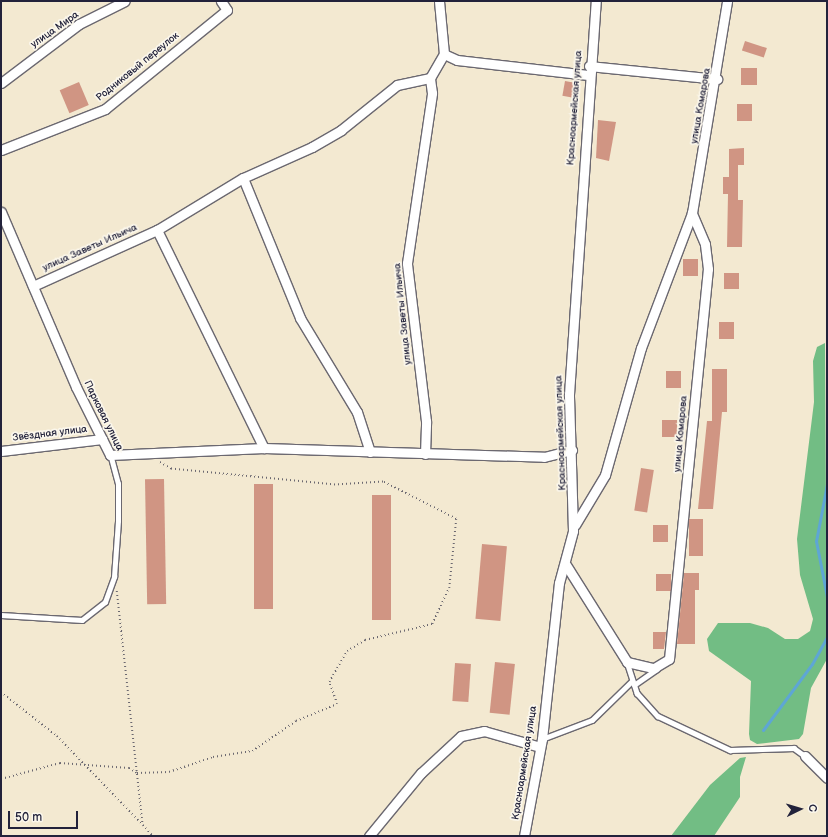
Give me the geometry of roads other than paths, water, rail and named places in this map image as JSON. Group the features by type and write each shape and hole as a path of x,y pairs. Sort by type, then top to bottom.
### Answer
{"street":[{"name":"улица Мира","path":"1,83 79,24 125,1"},
{"name":"Родниковый переулок","path":"1,150 105,109 227,10 221,1"},
{"path":"430,78 444,54 440,1"},
{"name":"Красноармейская улица","path":"524,836 541,743 556,607 574,526 569,386 589,71 596,1"},
{"name":"улица Комарова","path":"574,526 605,475 641,348 692,213 717,79 727,1"},
{"path":"444,54 457,60 589,71 717,79"},
{"name":"улица Заветы Ильича","path":"32,286 157,230 243,178 341,130 397,85 430,78 432,92 407,263 426,421 425,454"},
{"path":"243,178 300,318 357,412 370,452"},
{"name":"Парковая улица","path":"1,212 32,286 110,455"},
{"name":"улица Комарова","path":"660,666 669,659 708,269 705,244 692,213"},
{"path":"157,230 264,448"},
{"name":"Звёздная улица","path":"1,451 102,439"},
{"path":"110,455 264,448 544,457 572,450"},
{"path":"566,565 627,662 660,666"},
{"path":"369,836 421,773 461,736 484,731 541,743"},
{"path":"805,756 827,778"}],"lane":[{"name":"Парковая улица","path":"1,615 82,620 105,602 114,577 118,521 118,484 110,455"},
{"path":"627,662 633,683 641,701 658,716 730,750 794,748 805,756"},
{"path":"541,743 592,720 633,683 660,666"}],"waterway":[{"path":"827,484 816,541 827,597"},
{"path":"763,730 812,664 827,637"}]}
